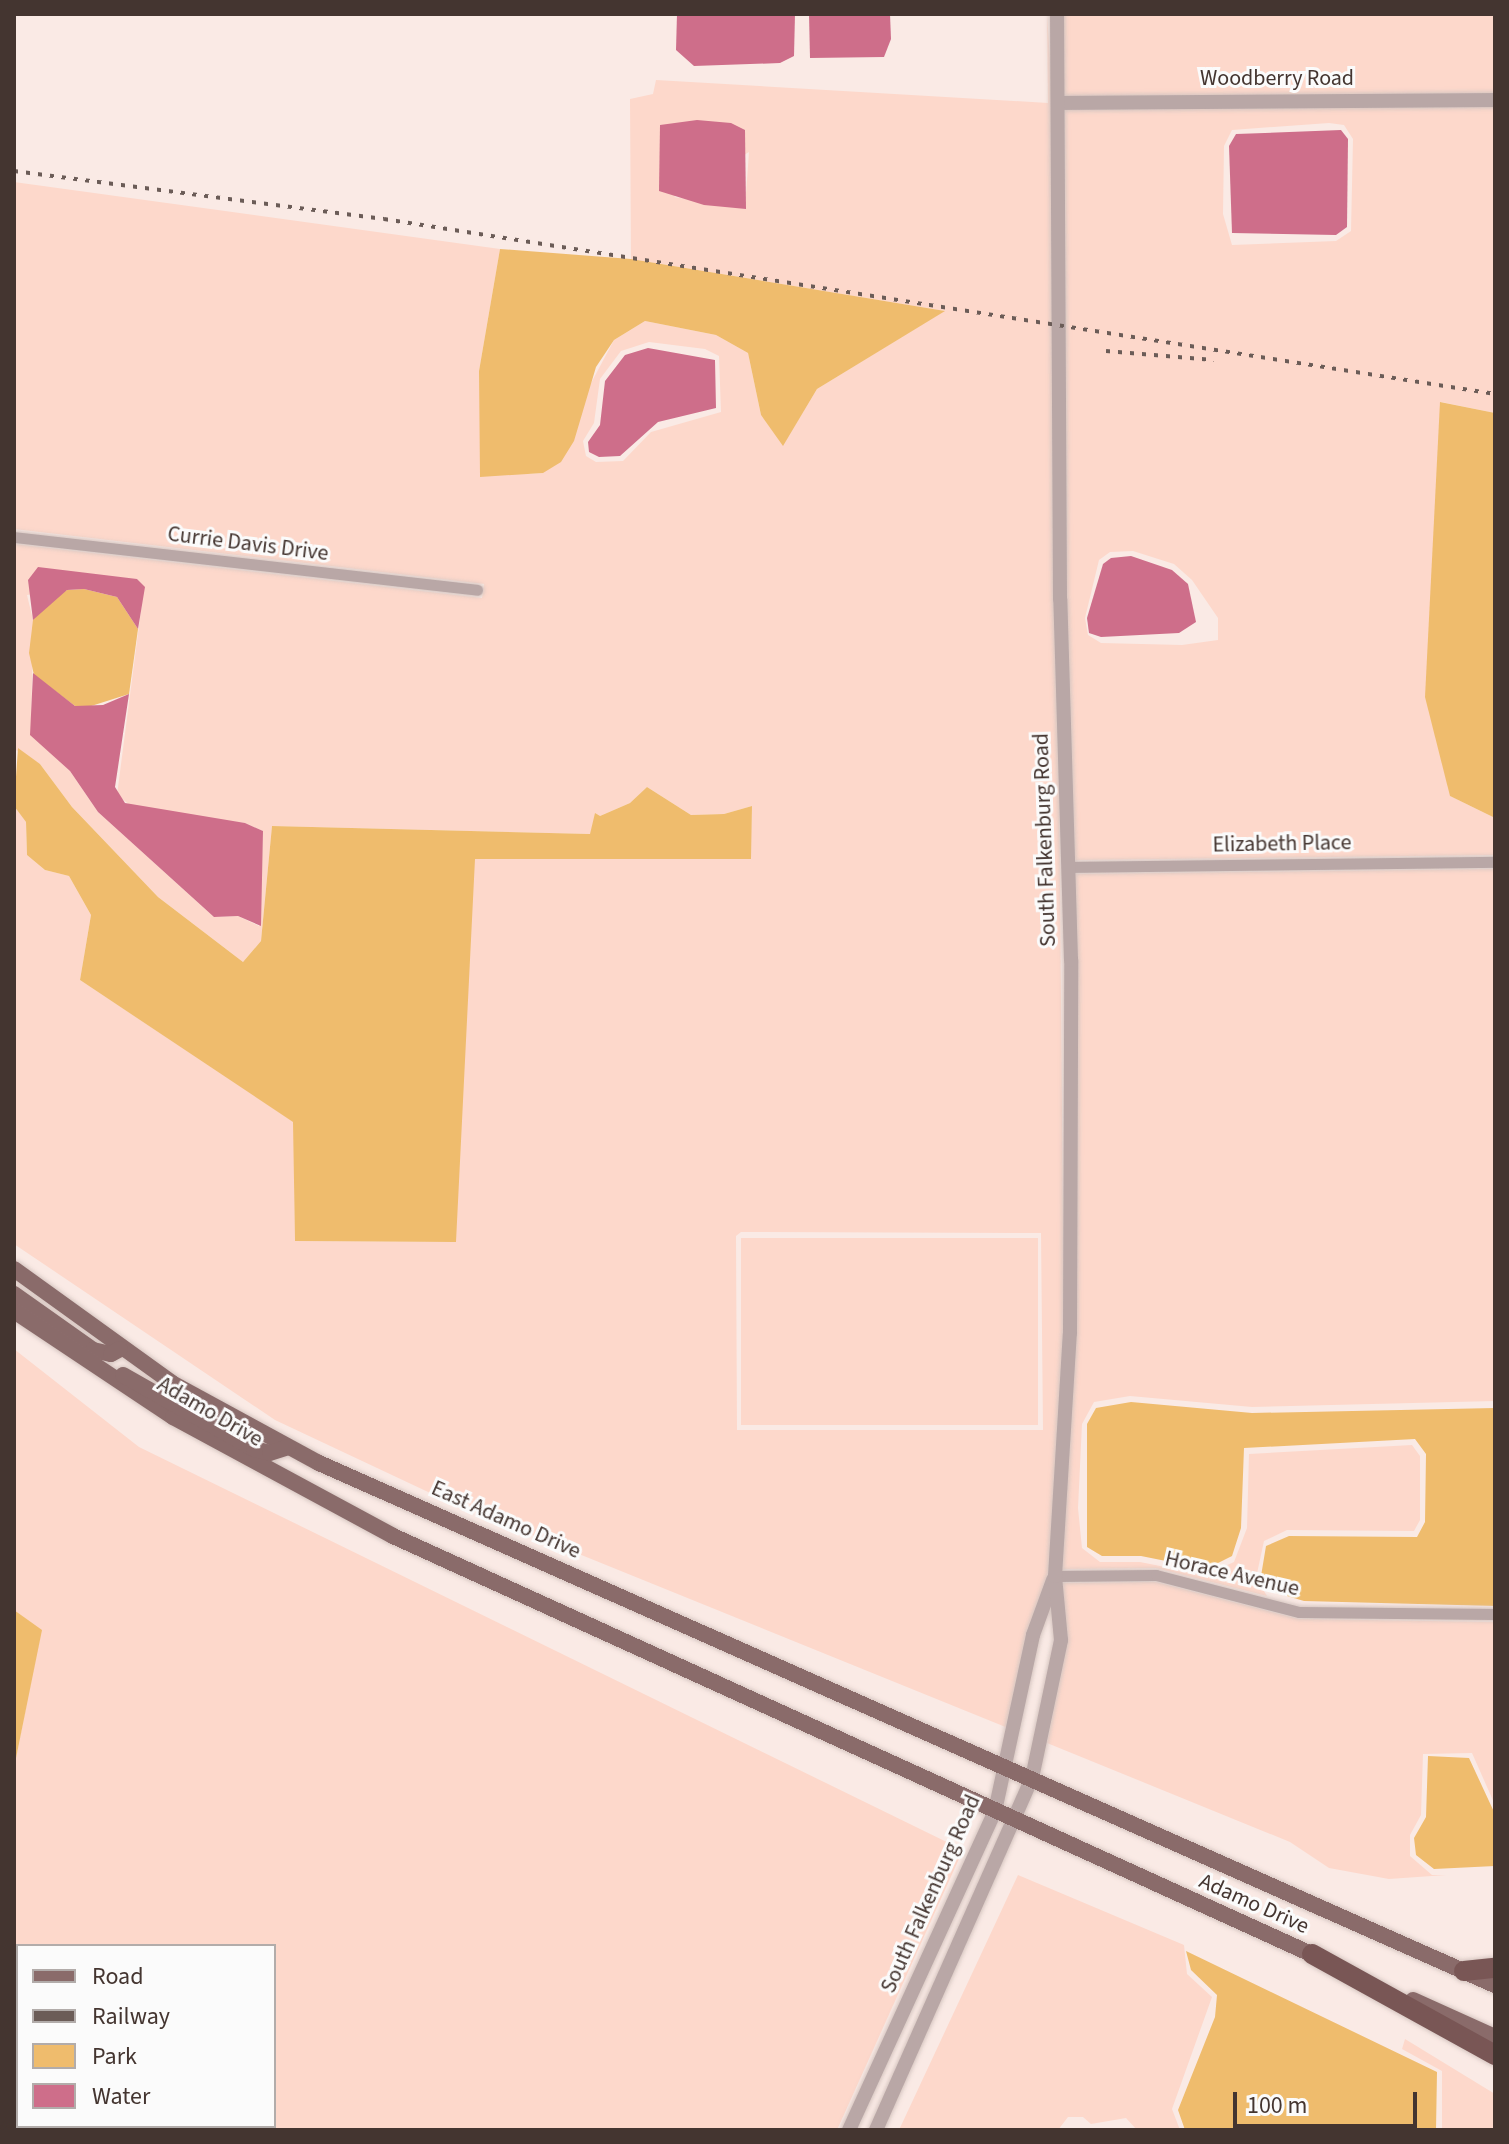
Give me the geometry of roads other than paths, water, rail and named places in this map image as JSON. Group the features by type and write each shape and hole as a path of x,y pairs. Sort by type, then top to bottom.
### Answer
{"highway":[{"path":"1312,1954 1495,2055"},
{"path":"1464,1971 1495,1968"}],"main road":[{"name":"East Adamo Drive","path":"14,1269 120,1349 288,1447 1006,1766"},
{"path":"14,1294 93,1350 111,1354 120,1349"},
{"name":"Adamo Drive","path":"14,1311 103,1373 222,1446 393,1536 1495,2037"},
{"path":"103,1373 128,1377 254,1449 270,1453 288,1447"},
{"name":"Adamo Drive","path":"1006,1766 1495,1985"}],"street":[{"name":"South Falkenburg Road","path":"876,2130 1032,1778 1061,1640 1055,1576 1070,1333 1069,867 1059,527 1057,14"},
{"name":"Woodberry Road","path":"1059,103 1495,100"},
{"name":"Currie Davis Drive","path":"14,537 477,590"},
{"name":"Elizabeth Place","path":"1069,867 1495,862"},
{"name":"Horace Avenue","path":"1055,1576 1156,1575 1299,1612 1495,1614"},
{"name":"South Falkenburg Road","path":"849,2130 995,1811 1033,1635 1055,1576"},
{"path":"861,2104 883,2116"}],"water":[{"path":"677,14 795,14 794,56 780,63 694,66 676,50"},
{"path":"809,14 890,14 891,39 884,57 810,58"},
{"path":"697,120 731,123 745,130 746,209 704,205 659,191 660,125"},
{"path":"1341,130 1348,139 1347,227 1336,235 1232,233 1229,146 1236,134"},
{"path":"648,348 715,360 716,408 658,422 620,456 599,457 589,452 588,442 600,425 605,381 625,355"},
{"path":"1131,556 1172,570 1188,584 1196,622 1179,633 1101,637 1089,633 1087,618 1103,564 1111,558"},
{"path":"38,567 137,579 145,587 138,629 117,597 84,589 67,590 33,620 28,580"},
{"path":"33,673 75,706 103,705 129,694 115,787 125,803 245,823 263,831 261,926 238,916 214,917 98,812 70,771 30,735"}],"railway":[{"path":"14,171 384,219 1495,394"},
{"path":"1106,351 1214,360"}]}
